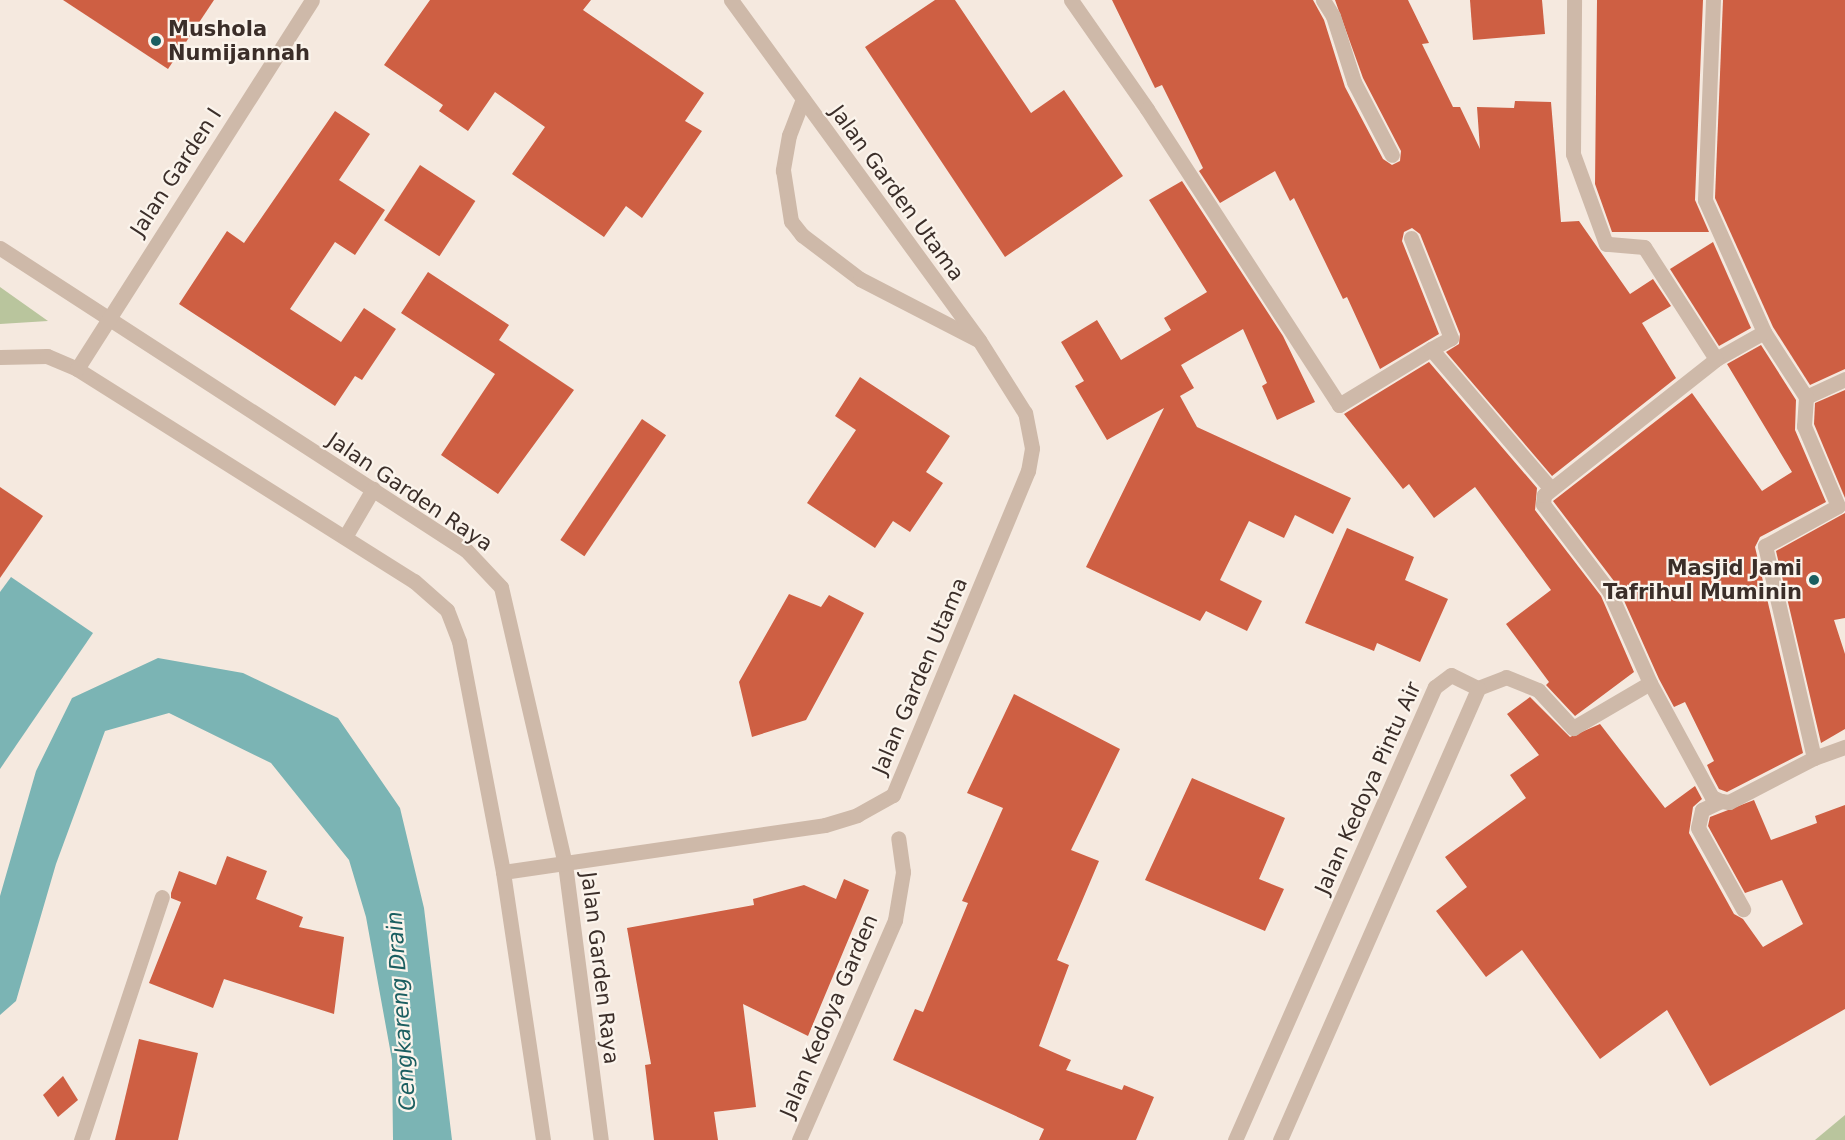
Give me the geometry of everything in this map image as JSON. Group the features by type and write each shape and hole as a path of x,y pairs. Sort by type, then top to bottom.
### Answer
{"street":[{"name":"Jalan Garden I","path":"77,369 106,319 312,0"},
{"name":"Jalan Garden Utama","path":"503,872 825,825 857,815 893,795 1028,471 1032,448 1025,413 979,340 731,0"},
{"path":"1071,0 1147,109 1339,405 1452,338 1411,238"},
{"path":"1323,0 1333,16 1354,82 1392,155"},
{"path":"1574,0 1573,154 1606,244 1644,247 1716,359"},
{"path":"1713,0 1705,200 1764,332 1806,397 1804,426 1838,506 1765,546 1814,758"},
{"name":"Jalan Garden Utama","path":"803,99 789,135 783,170 791,222 802,235 860,279 979,340"},
{"name":"Jalan Garden Raya","path":"0,248 106,319 466,550 501,587 565,864 601,1140"},
{"path":"1764,332 1716,359 1550,488 1543,504 1609,591 1650,682 1712,796 1729,802 1814,758 1845,747"},
{"path":"1431,349 1550,488"},
{"path":"0,357 47,356 77,369 414,581 454,621 503,872 543,1140"},
{"path":"1806,397 1845,379"},
{"path":"345,537 373,489"},
{"name":"Jalan Kedoya Pintu Air","path":"1235,1140 1435,687 1451,675 1478,688"},
{"path":"1280,1140 1478,688 1506,677 1538,690 1573,728 1650,682"},
{"path":"1721,801 1702,810 1698,828 1743,909"},
{"name":"Jalan Kedoya Garden","path":"799,1140 895,920 903,872 898,838"},
{"path":"81,1140 162,897"}],"green space":[{"path":"0,287 48,321 0,324"},
{"path":"1845,1115 1845,1140 1815,1140"}],"water":[{"path":"11,577 93,633 0,769 0,592"},
{"name":"Cengkareng Drain","path":"158,658 243,673 338,718 400,808 424,908 452,1140 393,1140 392,1060 366,917 349,860 271,763 169,713 105,731 56,864 16,1001 0,1015 0,896 36,771 72,698"}],"building":[{"name":"Mushola Numijannah","path":"63,0 214,0 168,69"},
{"path":"430,0 591,0 583,10 704,93 685,121 702,131 642,218 626,206 604,237 512,174 545,127 495,92 468,131 439,111 443,105 384,65"},
{"path":"935,0 955,0 1031,113 1064,90 1123,176 1005,257 865,47"},
{"path":"1112,0 1313,0 1324,20 1345,87 1383,159 1392,165 1400,161 1401,151 1363,78 1335,0 1408,0 1429,43 1422,44 1453,107 1460,107 1480,149 1477,107 1514,108 1515,101 1551,102 1561,222 1579,221 1630,294 1653,279 1671,306 1642,323 1676,378 1552,476 1446,352 1459,344 1460,334 1420,234 1412,228 1404,232 1402,241 1439,334 1380,369 1347,297 1343,299 1294,198 1290,201 1275,171 1220,203 1199,171 1203,168 1162,85 1155,88"},
{"path":"1470,0 1542,0 1545,34 1473,40"},
{"path":"1597,0 1703,0 1695,200 1709,232 1612,232 1595,184"},
{"path":"1723,0 1845,0 1845,369 1810,385 1773,327 1715,198"},
{"path":"335,111 370,134 339,180 385,210 355,255 335,242 290,309 341,342 364,308 396,329 362,380 355,376 335,406 179,304 227,231 244,243"},
{"path":"420,165 475,201 439,256 384,220"},
{"path":"1182,181 1283,336 1315,402 1277,420 1262,386 1267,383 1243,329 1181,365 1194,388 1180,396 1197,427 1351,498 1333,534 1295,515 1284,538 1249,521 1220,580 1262,601 1247,631 1206,611 1200,621 1086,567 1164,408 1107,440 1075,386 1084,381 1061,342 1097,320 1121,360 1171,330 1164,318 1207,292 1149,200"},
{"path":"1713,242 1751,328 1719,346 1670,269"},
{"path":"428,272 509,325 499,340 574,390 498,494 441,455 495,374 401,313"},
{"path":"1761,345 1796,400 1795,430 1826,502 1760,537 1755,547 1803,753 1727,792 1719,789 1711,774 1707,765 1714,761 1685,702 1674,707 1659,679 1617,585 1553,501 1692,393 1762,491 1792,472 1727,364"},
{"path":"1429,362 1537,488 1535,510 1601,596 1634,672 1575,716 1546,685 1549,682 1506,624 1551,590 1475,487 1434,518 1409,484 1403,489 1344,414"},
{"path":"860,377 950,436 926,472 943,483 910,532 893,521 875,548 807,503 856,430 835,416"},
{"path":"1845,390 1845,498 1814,424 1815,403"},
{"path":"642,419 666,435 584,556 560,540"},
{"path":"0,487 43,516 0,578"},
{"path":"1845,513 1845,618 1834,620 1845,654 1845,729 1821,743 1776,551"},
{"path":"1347,528 1414,557 1405,580 1448,599 1420,662 1377,643 1374,651 1305,623"},
{"path":"789,594 821,607 829,595 864,613 806,720 752,737 739,682"},
{"path":"1014,694 1120,749 1071,850 1099,861 1057,960 1069,965 1039,1046 1071,1060 1066,1070 1122,1090 1124,1085 1154,1097 1136,1140 1039,1140 1044,1129 893,1060 915,1009 923,1012 968,903 962,901 1003,808 967,793"},
{"path":"1530,697 1570,737 1600,724 1665,808 1695,786 1702,799 1693,807 1689,833 1734,914 1743,919 1763,947 1803,924 1782,880 1745,893 1708,826 1710,817 1754,800 1771,840 1817,823 1815,816 1845,805 1845,1009 1710,1086 1667,1010 1600,1059 1522,950 1486,977 1436,911 1467,887 1445,857 1526,798 1510,775 1539,755 1507,714"},
{"path":"1192,778 1285,818 1259,879 1284,889 1265,931 1145,880"},
{"path":"227,856 267,871 256,899 303,917 299,927 344,937 334,1014 224,979 213,1008 149,983 181,902 171,898 179,871 216,885"},
{"path":"844,879 869,890 808,1036 743,1004 756,1107 714,1112 718,1140 654,1140 645,1065 651,1064 627,928 754,905 753,899 804,885 836,899"},
{"path":"139,1039 198,1053 178,1140 115,1140"},
{"path":"63,1076 78,1100 58,1117 43,1095"}],"place":[{"name":"Mushola Numijannah","path":"156,41"},
{"name":"Masjid Jami Tafrihul Muminin","path":"1814,580"}]}
